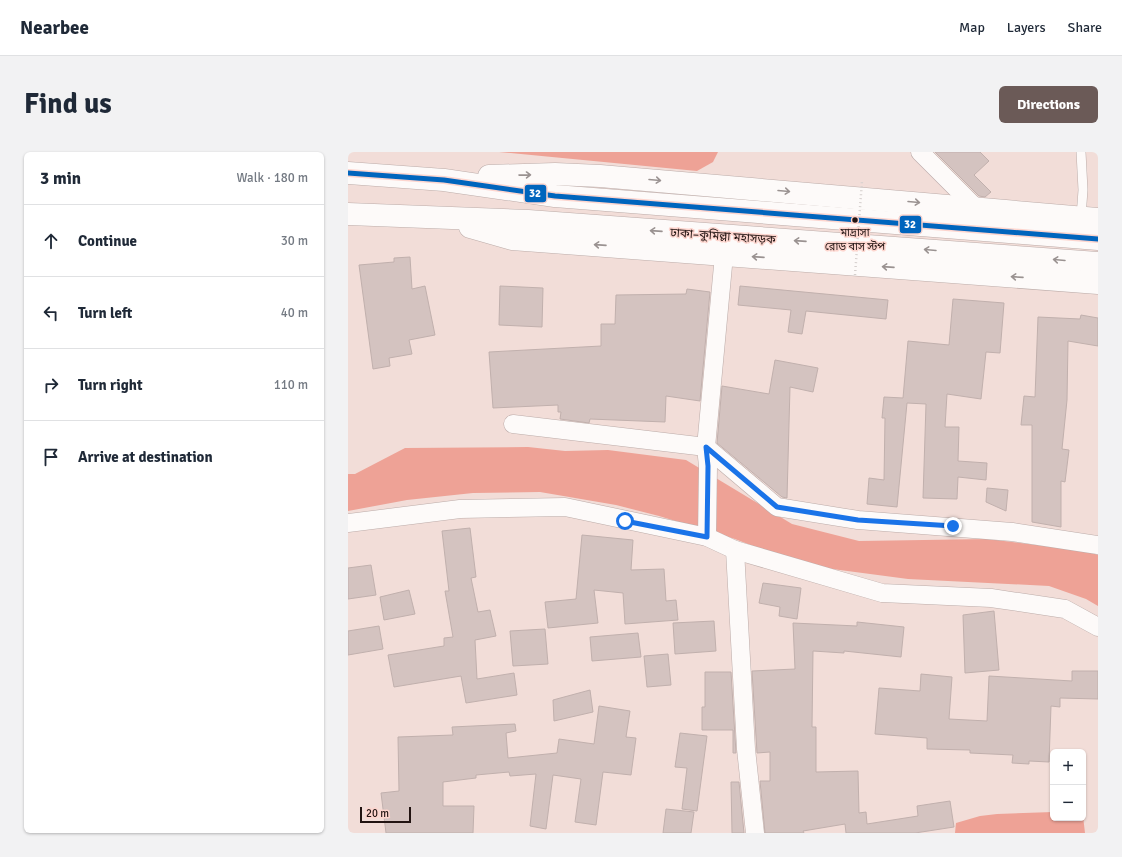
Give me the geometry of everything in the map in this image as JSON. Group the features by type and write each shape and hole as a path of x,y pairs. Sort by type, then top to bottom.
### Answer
{"highway":[{"path":"348,173 444,180 555,196 1098,239"},
{"path":"444,180 508,175 592,176 975,207 1090,218"},
{"name":"ঢাকা–কুমিল্লা মহাসড়ক","path":"348,214 528,221 1098,263"},
{"path":"444,218 512,239 1098,283"}],"street":[{"path":"920,152 975,207"},
{"path":"707,535 708,466 706,447 724,255"},
{"path":"513,424 706,447 777,507 858,520 1012,532 1098,545"},
{"path":"348,523 460,510 565,507 707,535 735,550 882,593 991,598 1065,609 1098,627"},
{"path":"735,550 746,749 755,833"}],"lane":[{"path":"1081,152 1083,190 1090,218"}],"path":[{"path":"855,275 862,181"}],"shaded area":[{"path":"499,152 718,152 713,162 697,171"},
{"path":"528,447 565,451 608,450 686,460 792,524 859,541 988,539 1086,551 1098,555 1098,606 1086,599 1049,586 908,579 802,565 735,539 659,516 616,505 540,492 473,493 407,500 348,511 348,474 355,474 405,448"},
{"path":"1050,812 1050,821 1084,821 1085,833 955,833 956,823 980,816"}],"building":[{"path":"935,152 980,152 989,161 974,175 991,192 985,197 979,196"},
{"path":"410,257 412,289 425,286 435,335 409,340 412,354 389,358 390,366 373,369 359,265 394,262 394,258"},
{"path":"500,286 543,288 542,327 499,325"},
{"path":"740,286 888,300 886,319 806,311 802,334 788,332 791,310 738,305"},
{"path":"687,289 710,292 700,401 666,396 665,422 590,419 589,423 560,419 561,412 558,412 558,405 493,408 489,352 601,346 601,324 615,324 616,295 686,294"},
{"path":"953,299 1004,303 1000,353 986,352 981,399 947,394 945,427 959,427 958,461 987,463 986,480 958,477 957,499 923,498 926,404 907,403 897,507 867,504 869,478 884,480 885,418 882,418 884,397 903,398 908,341 949,345"},
{"path":"1081,315 1098,318 1098,346 1068,341 1067,400 1062,449 1069,450 1065,482 1061,481 1061,527 1032,522 1032,425 1021,425 1024,396 1035,397 1038,317 1080,319"},
{"path":"775,360 818,368 813,392 790,387 787,498 782,497 717,443 722,386 769,394"},
{"path":"987,488 1008,490 1006,511 986,502"},
{"path":"470,528 476,577 471,578 478,612 490,610 496,636 475,640 477,679 514,673 517,695 466,703 461,676 394,687 388,655 444,646 444,638 453,637 445,591 449,591 442,531"},
{"path":"582,535 633,540 631,570 664,569 666,601 676,600 678,620 625,624 623,593 594,590 598,623 548,628 545,602 576,599"},
{"path":"371,565 376,595 348,599 348,568"},
{"path":"763,583 801,588 797,619 779,616 780,607 759,603"},
{"path":"409,590 415,614 384,620 380,597"},
{"path":"994,611 999,670 965,673 963,615"},
{"path":"714,621 716,651 675,654 673,623"},
{"path":"857,622 904,627 901,657 844,651 844,653 813,651 812,727 816,727 816,772 858,771 859,813 866,812 867,824 918,816 917,806 950,801 954,827 915,833 846,833 845,824 803,831 804,833 765,833 760,781 770,781 770,752 757,753 752,671 795,669 793,623 857,626"},
{"path":"379,626 383,649 348,655 348,631"},
{"path":"545,629 548,664 513,666 510,631"},
{"path":"638,633 641,657 592,661 590,637"},
{"path":"668,654 671,685 647,687 644,656"},
{"path":"1072,671 1098,671 1098,699 1060,698 1060,707 1051,706 1049,762 1029,761 1029,764 1012,763 1013,755 970,753 970,750 927,749 927,738 875,734 879,688 920,691 921,674 952,677 949,719 987,721 989,676 1072,681"},
{"path":"705,672 731,672 736,753 733,753 733,730 702,730 702,707 705,707"},
{"path":"590,690 593,712 554,721 553,700"},
{"path":"599,706 630,711 626,737 636,738 631,775 603,772 596,825 575,822 581,779 553,775 546,829 530,826 536,774 510,776 509,772 476,775 476,778 443,782 443,806 474,806 473,833 386,833 381,793 399,791 398,737 453,735 452,727 515,724 516,731 506,733 508,758 557,753 559,739 594,744"},
{"path":"680,733 707,736 697,811 682,809 687,768 675,767"},
{"path":"731,782 739,782 744,833 732,833"},
{"path":"666,809 694,812 691,833 663,833"}],"transit line":[{"name":"32","path":"348,173 444,180 555,196 1098,239"}],"place":[{"name":"মাদ্রাসা রোড বাস স্টপ","path":"855,220"}],"route":[{"path":"625,521 707,537 708,466 706,447 777,507 858,520 953,526"}]}
